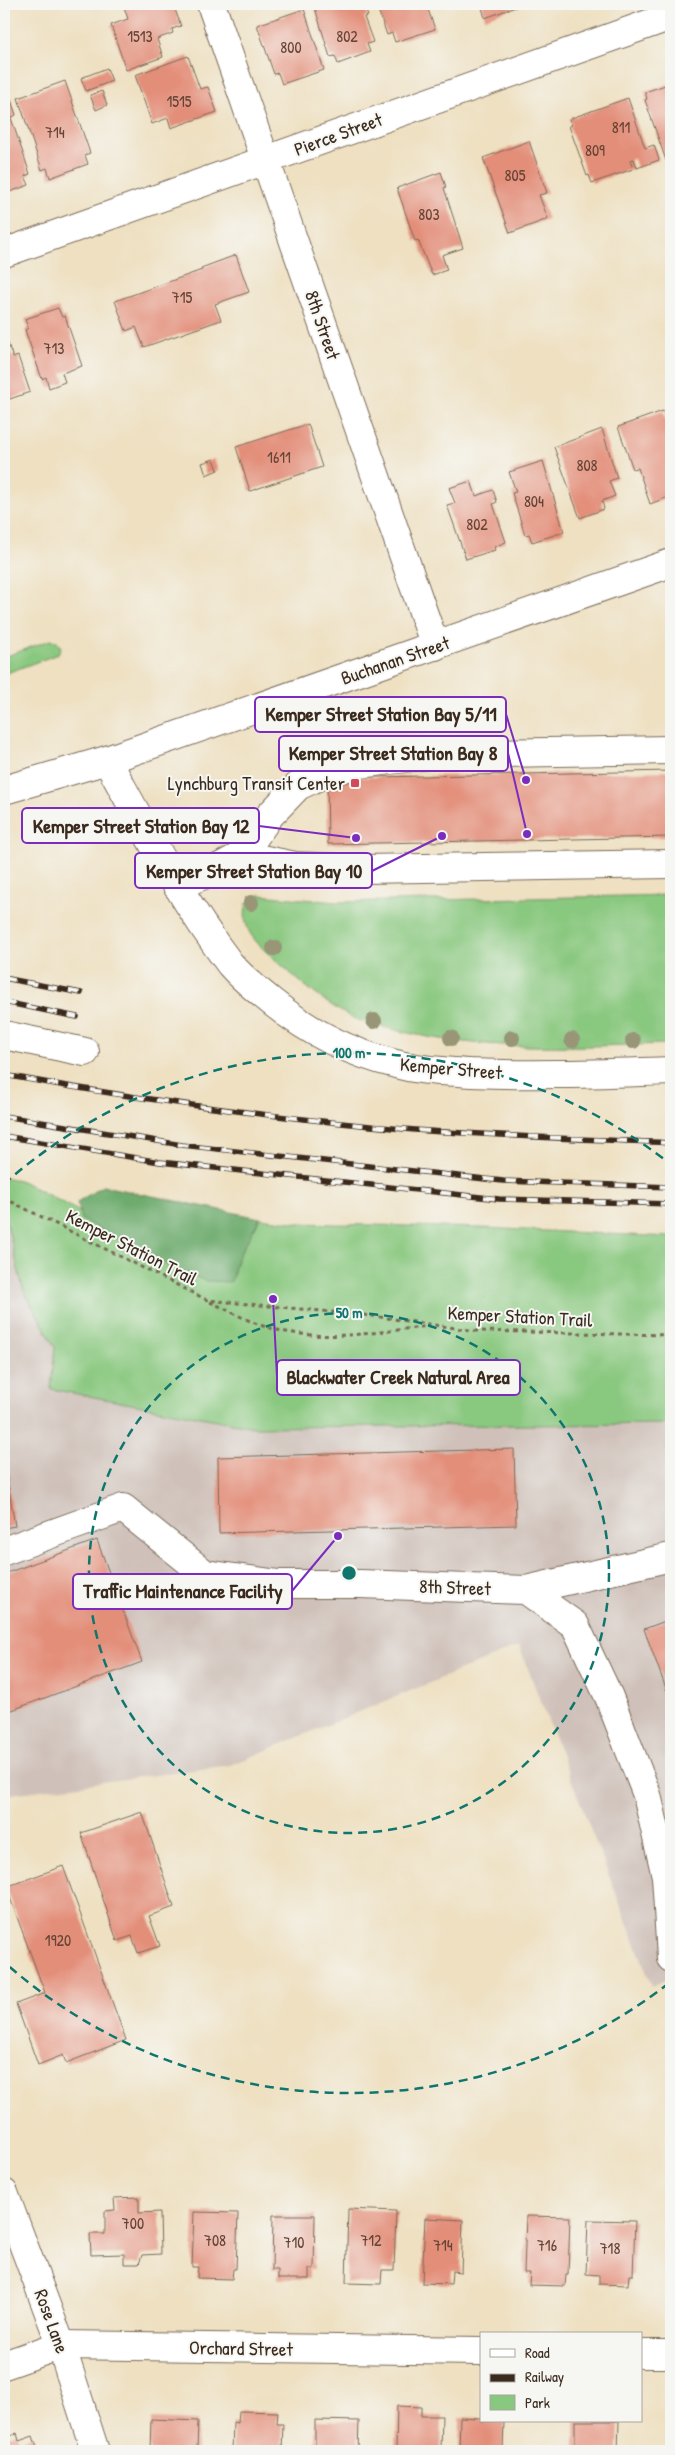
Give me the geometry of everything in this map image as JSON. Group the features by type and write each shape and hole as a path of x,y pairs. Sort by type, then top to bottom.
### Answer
{"street":[{"name":"8th Street","path":"211,4 435,646"},
{"name":"Pierce Street","path":"4,253 671,16"},
{"name":"Buchanan Street","path":"4,790 107,760 671,563"},
{"path":"177,886 211,872 242,855 270,815 298,786 328,772 360,764 436,754 671,750"},
{"name":"Kemper Street","path":"107,760 177,886 231,965 256,989 314,1032 365,1055 396,1065 427,1070 551,1075 671,1071"},
{"path":"242,855 296,866 362,870 671,864"},
{"path":"4,1035 85,1052"},
{"name":"8th Street","path":"4,1551 123,1508 204,1574 278,1584 360,1584 526,1590"},
{"path":"526,1590 671,1557"},
{"path":"526,1590 575,1625 609,1697 647,1795 666,1876 671,1958"},
{"name":"Rose Lane","path":"4,2193 61,2345 95,2451"},
{"name":"Orchard Street","path":"4,2365 61,2345 480,2351"},
{"path":"642,2354 671,2354"}],"path":[{"name":"Kemper Station Trail","path":"4,1198 208,1300 373,1316 476,1331 671,1335"},
{"path":"208,1300 267,1328 314,1336 351,1335 436,1325"}],"shaded area":[{"path":"4,1221 7,1224 23,1289 55,1347 51,1389 254,1427 671,1424 671,1977 652,1986 519,1646 231,1765 4,1795"}],"green space":[{"path":"50,640 56,641 61,647 58,654 4,674 4,657"},
{"path":"259,895 337,902 671,895 671,1044 526,1046 490,1044 454,1041 419,1035 358,1020 331,1005 313,992 264,950 252,937 248,929 245,913 247,903"},
{"path":"4,1177 22,1181 127,1237 233,1276 237,1259 260,1218 300,1223 484,1228 671,1237 671,1424 254,1427 51,1389 55,1347 23,1289 7,1224 4,1221"},
{"path":"103,1186 260,1218 237,1259 231,1282 206,1281 153,1259 81,1219 77,1202"}],"building":[{"path":"133,4 173,4 181,26 172,29 173,33 157,39 163,57 126,70 111,25 128,19 124,7"},
{"path":"327,4 363,4 368,16 364,17 373,42 367,44 370,52 338,64 335,56 330,57 315,8"},
{"path":"376,4 426,4 435,29 395,42 392,33 387,35"},
{"path":"481,4 524,4 485,18"},
{"path":"304,9 324,70 282,84 278,73 274,74 257,25"},
{"path":"188,56 200,89 208,87 217,112 171,128 168,118 152,124 135,75"},
{"path":"107,68 112,81 86,91 81,78"},
{"path":"65,81 90,153 85,155 88,164 50,178 47,168 42,170 18,98"},
{"path":"671,83 671,169 669,169 645,100 647,99 645,92"},
{"path":"102,91 107,105 96,110 90,95"},
{"path":"628,98 645,148 654,145 659,160 637,168 634,159 630,160 633,169 592,183 589,175 587,176 569,126 572,125 569,119"},
{"path":"11,100 16,115 11,118 30,174 25,176 29,185 4,194 4,103"},
{"path":"529,141 547,193 539,195 548,219 510,233 483,158"},
{"path":"441,172 446,187 444,188 463,248 442,255 447,270 432,275 418,240 415,241 397,188"},
{"path":"236,255 249,292 215,304 221,320 144,347 136,327 126,331 115,301 202,270 201,268"},
{"path":"58,308 62,317 65,316 82,366 62,373 65,382 49,388 46,377 42,379 25,330 28,328 25,319"},
{"path":"4,332 13,358 18,356 30,392 4,401"},
{"path":"663,411 671,435 671,496 650,504 638,468 633,469 618,427"},
{"path":"308,424 322,467 250,491 236,447"},
{"path":"602,429 617,478 609,481 615,496 602,501 604,509 580,518 554,447"},
{"path":"214,459 218,470 206,475 202,463"},
{"path":"543,461 564,532 532,542 529,534 525,535 512,493 516,492 509,472"},
{"path":"471,481 476,496 493,490 497,502 493,504 506,542 494,547 495,550 466,559 447,505 455,503 449,488"},
{"path":"671,771 671,837 328,844 327,778"},
{"path":"514,1449 516,1525 219,1533 218,1457"},
{"path":"4,1459 15,1526 4,1528"},
{"path":"97,1540 142,1662 4,1713 4,1574"},
{"path":"671,1619 671,1702 644,1629"},
{"path":"142,1812 174,1907 149,1916 160,1946 138,1953 132,1936 117,1941 81,1833"},
{"path":"63,1866 126,2040 66,2063 63,2055 38,2065 16,2004 45,1993 6,1887"},
{"path":"139,2197 139,2213 160,2212 161,2254 142,2255 139,2264 124,2264 124,2254 91,2255 90,2234 105,2234 105,2211 115,2210 114,2198"},
{"path":"348,2209 396,2211 394,2270 382,2270 381,2284 346,2283"},
{"path":"194,2212 238,2213 236,2269 233,2269 232,2279 197,2278 198,2267 192,2267"},
{"path":"273,2215 315,2215 314,2269 309,2269 309,2279 278,2279 278,2270 272,2270"},
{"path":"526,2216 570,2217 568,2275 566,2275 565,2286 529,2285 530,2273 524,2273"},
{"path":"425,2218 463,2220 461,2272 452,2271 451,2284 422,2283"},
{"path":"588,2220 635,2221 633,2275 629,2275 628,2285 599,2284 599,2275 586,2274"},
{"path":"397,2406 421,2407 421,2416 442,2416 441,2451 396,2451"},
{"path":"239,2411 278,2412 277,2424 283,2424 282,2451 232,2451 233,2422 238,2423"},
{"path":"460,2417 480,2418 480,2422 504,2422 503,2451 459,2451"},
{"path":"151,2419 198,2421 197,2451 150,2451"},
{"path":"315,2420 359,2421 358,2451 315,2451"},
{"path":"575,2422 619,2422 618,2451 575,2451"},
{"path":"17,2433 19,2441 33,2436 38,2451 4,2451 4,2437"}],"railway":[{"path":"4,978 81,993"},
{"path":"4,1002 77,1017"},
{"path":"4,1075 157,1100 363,1125 479,1134 671,1143"},
{"path":"4,1116 182,1145 503,1181 671,1187"},
{"path":"4,1136 160,1162 499,1199 671,1204"}],"place":[{"name":"Kemper Street Station Bay 5/11","path":"526,780"},
{"name":"Lynchburg Transit Center","path":"355,783"},
{"name":"Kemper Street Station Bay 8","path":"527,834"},
{"name":"Kemper Street Station Bay 10","path":"442,836"},
{"name":"Kemper Street Station Bay 12","path":"356,838"},
{"name":"Blackwater Creek Natural Area","path":"273,1299"},
{"name":"Traffic Maintenance Facility","path":"338,1536"}]}
